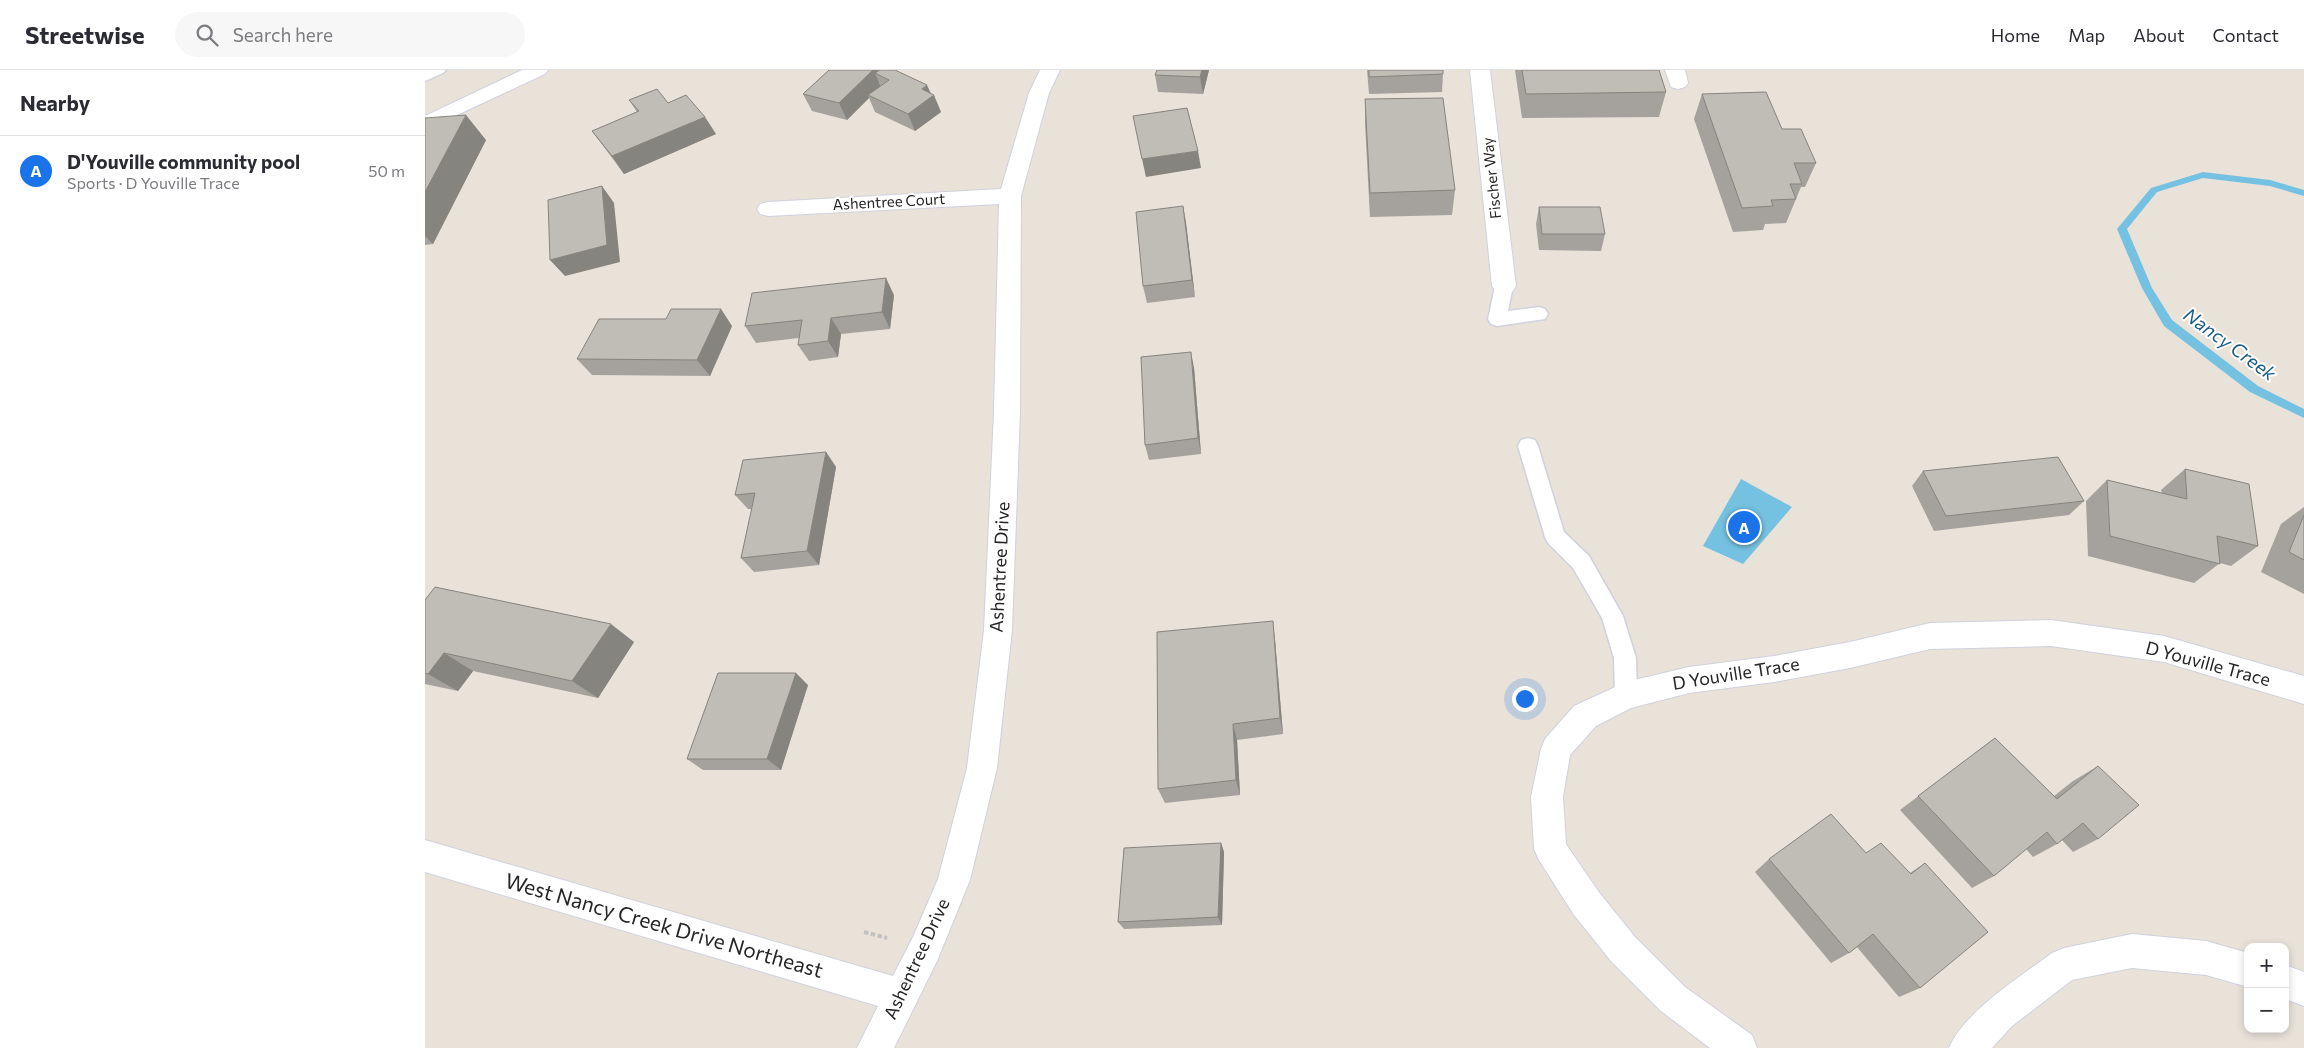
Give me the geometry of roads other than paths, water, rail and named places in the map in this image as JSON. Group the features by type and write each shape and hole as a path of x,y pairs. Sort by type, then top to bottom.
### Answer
{"street":[{"path":"425,124 538,70"},
{"name":"Ashentree Drive","path":"875,1048 925,949 954,880 982,768 998,630 1007,411 1010,196 1039,93 1050,70"},
{"name":"Fischer Way","path":"1481,70 1505,286"},
{"name":"Ashentree Court","path":"768,209 1010,196"},
{"name":"D Youville Trace","path":"1739,1048 1673,999 1623,950 1586,902 1550,848 1547,798 1556,749 1585,716 1626,696 1689,680 1774,669 1850,655 1930,636 2051,633 2164,649 2304,690"},
{"name":"West Nancy Creek Drive Northeast","path":"425,856 902,996"},
{"path":"1967,1048 2000,1014 2063,964 2132,951 2206,958 2244,969"},
{"path":"2289,984 2304,990"}],"lane":[{"path":"425,76 438,70"},
{"path":"1505,286 1497,320 1539,314"},
{"path":"1527,446 1555,537 1581,562 1612,616 1625,658 1626,696"}],"water":[{"path":"1741,479 1792,507 1743,564 1703,546"}],"waterway":[{"name":"Nancy Creek","path":"2304,193 2270,183 2203,175 2154,190 2122,229 2147,288 2168,323 2254,389 2304,414"}],"place":[{"name":"D'Youville community pool","path":"1744,527"}]}
